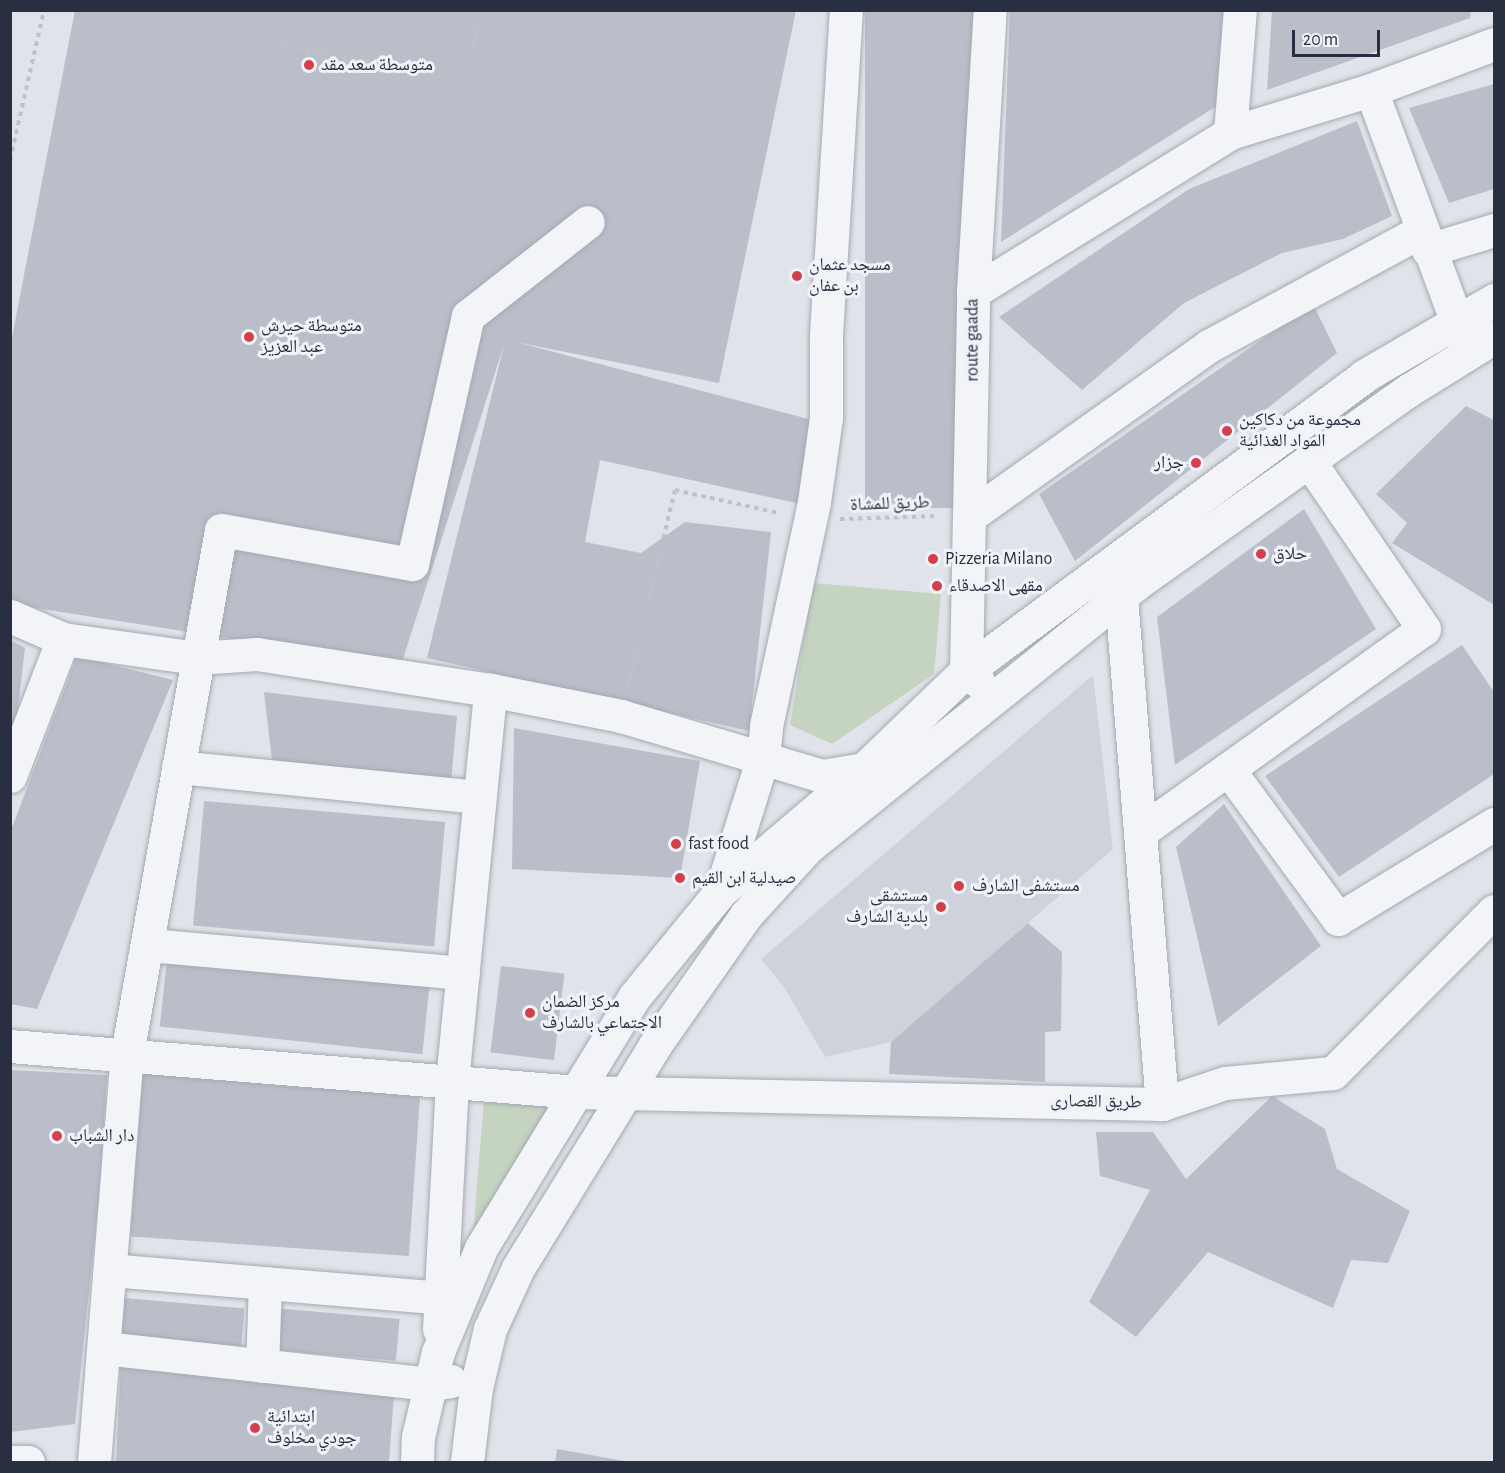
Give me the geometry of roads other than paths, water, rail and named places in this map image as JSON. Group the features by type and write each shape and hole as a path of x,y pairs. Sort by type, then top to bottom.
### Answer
{"street":[{"path":"721,891 764,757 766,726 810,520 826,418 826,335 846,10"},
{"name":"route gaada","path":"966,671 971,515 973,292 990,10"},
{"path":"1230,133 1240,10"},
{"path":"973,292 1230,133 1371,90 1494,44"},
{"path":"417,1462 418,1437 438,1352 481,1248 635,996 721,891 785,854 808,847 1121,597 1309,461 1482,345 1456,323 1371,90"},
{"path":"94,1462 127,1054 148,945 196,658 221,530 412,564 468,316 588,222"},
{"path":"971,515 1209,345 1424,240 1494,230"},
{"path":"467,1462 479,1375 490,1329 518,1268 627,1092 785,854 864,769 966,671 1364,376 1494,300"},
{"path":"1140,832 1424,629 1309,461"},
{"path":"1121,597 1162,1104"},
{"path":"10,616 63,639 196,658 257,654 490,690 621,716 822,776 864,769"},
{"path":"10,776 63,639"},
{"path":"966,671 996,697"},
{"path":"438,1352 452,1081 490,690"},
{"path":"178,767 480,797"},
{"path":"1228,769 1338,919 1494,824"},
{"name":"طريق القصارى","path":"10,1046 576,1092 1162,1104 1225,1083 1333,1073 1494,911"},
{"path":"148,945 463,973"},
{"path":"110,1270 441,1298"},
{"path":"262,1366 265,1283"},
{"path":"104,1348 430,1384 479,1375"},
{"path":"10,1462 28,1462"}],"place":[{"name":"متوسطة سعد مقد","path":"309,65"},
{"name":"مسجد عثمان بن عفان","path":"797,276"},
{"name":"متوسطة حيرش عبد العزيز","path":"249,337"},
{"name":"مجموعة من دكاكين المواد الغذائية","path":"1227,431"},
{"name":"جزار","path":"1196,463"},
{"name":"حلاق","path":"1261,554"},
{"name":"Pizzeria Milano","path":"933,559"},
{"name":"مقهى الاصدقاء","path":"937,586"},
{"name":"fast food","path":"676,844"},
{"name":"صيدلية ابن القيم","path":"680,878"},
{"name":"مستشفى الشارف","path":"959,886"},
{"name":"مستشقى بلدية الشارف","path":"941,907"},
{"name":"مركز الضمان الاجتماعي بالشارف","path":"530,1013"},
{"name":"دار الشباب","path":"57,1136"},
{"name":"ابتدائية جودي مخلوف","path":"255,1428"}]}
